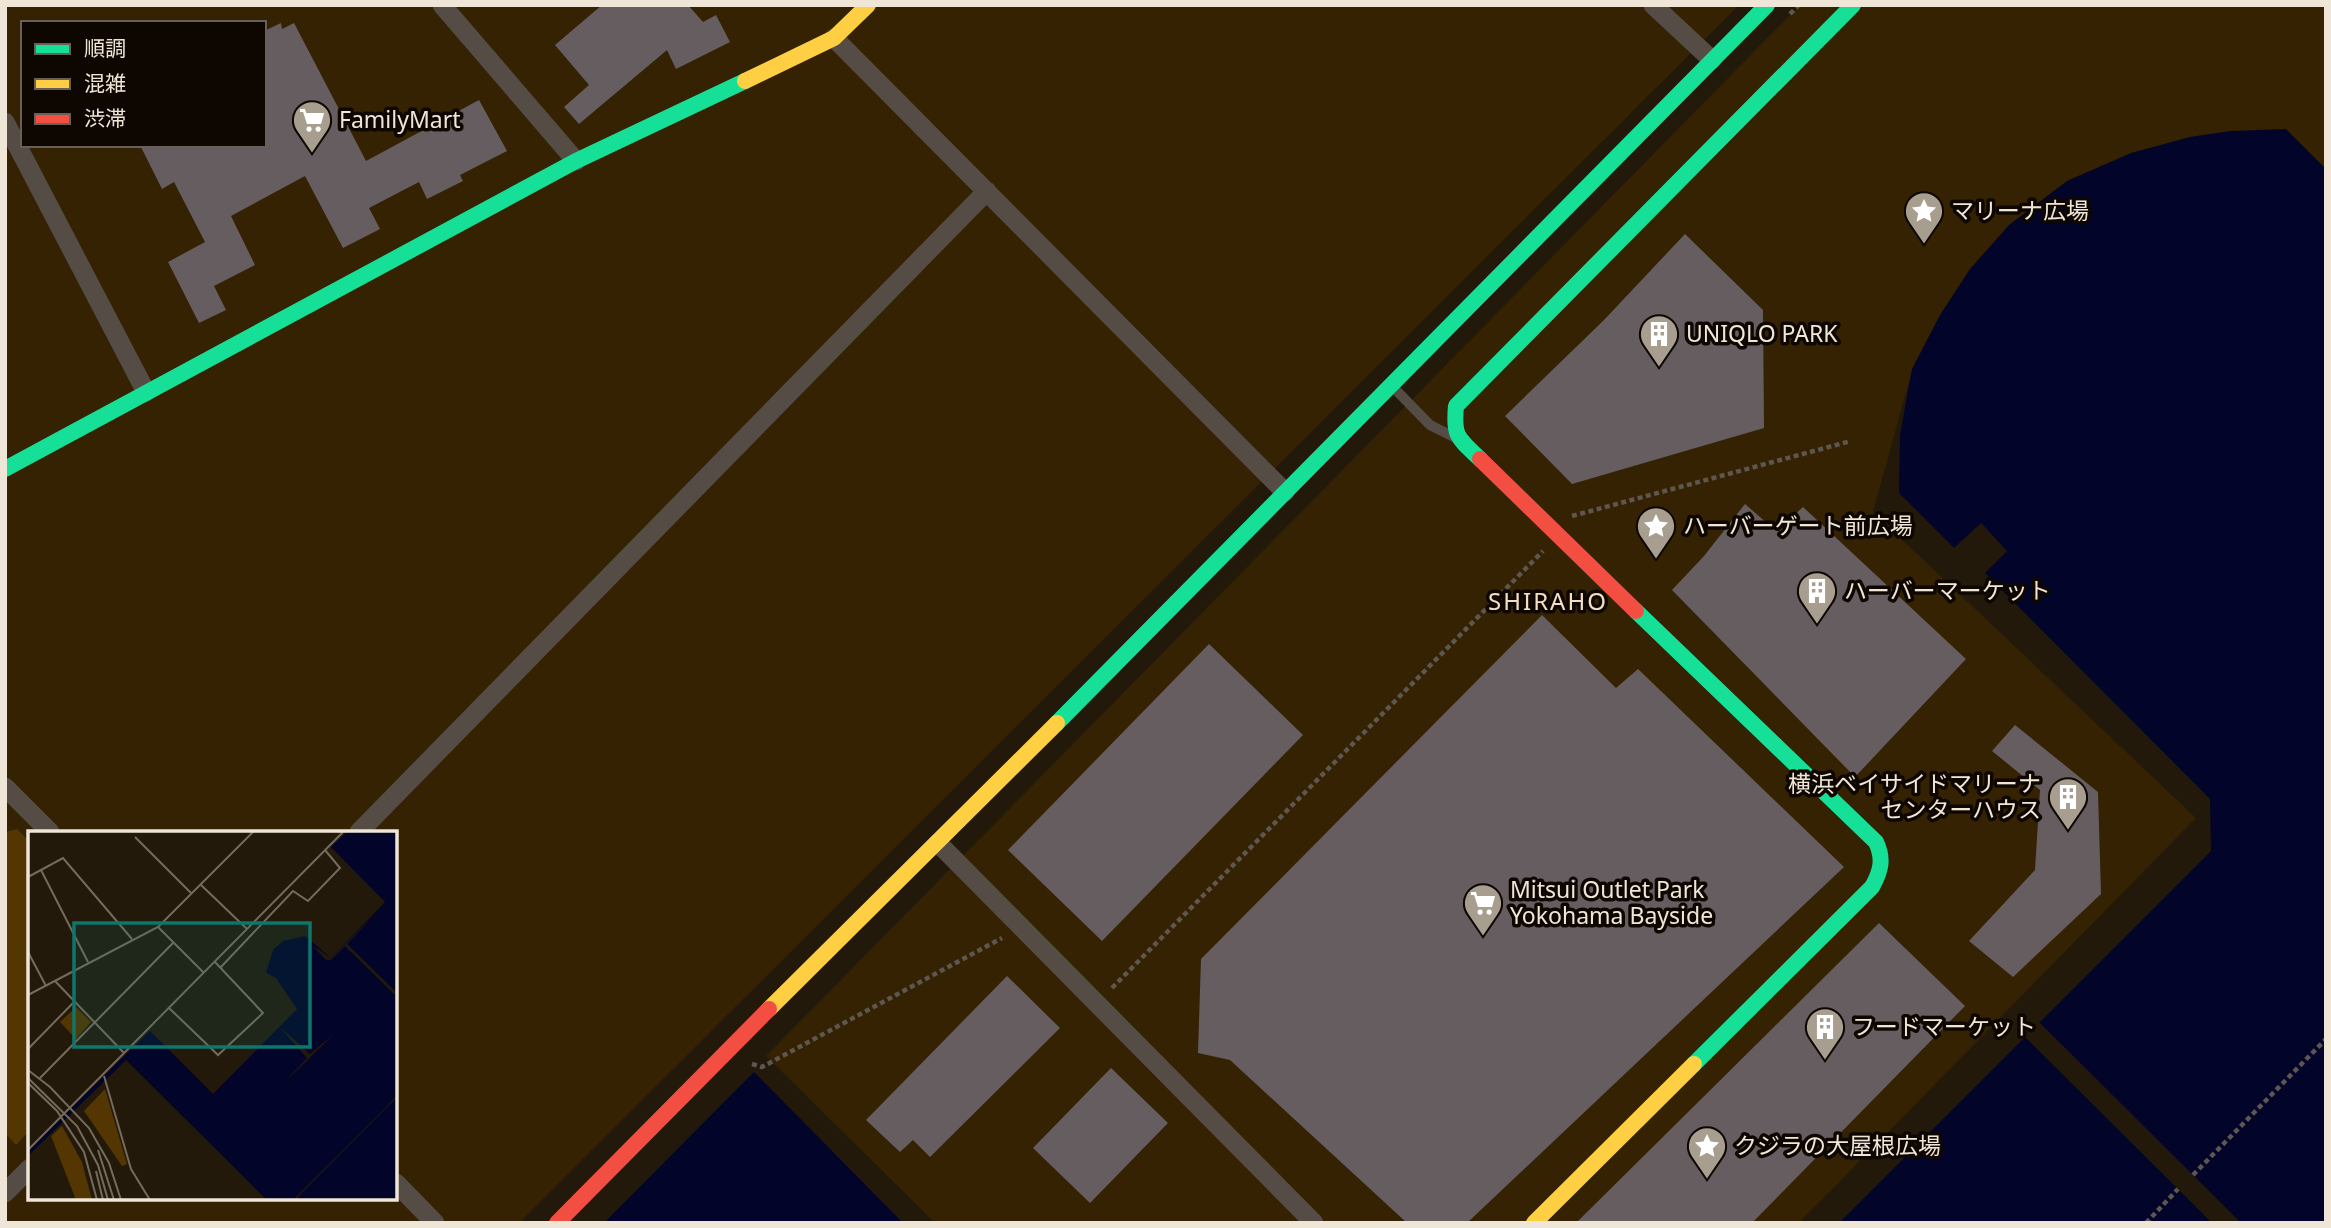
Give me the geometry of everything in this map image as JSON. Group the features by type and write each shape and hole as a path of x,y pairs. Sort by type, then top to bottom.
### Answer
{"street":[{"path":"442,5 576,161"},
{"path":"5,469 576,161 834,38 868,5"},
{"path":"1653,5 1712,60"},
{"path":"557,1223 910,867 938,843 1767,5"},
{"path":"1534,1223 1872,887 1882,872 1881,851 1876,842 1460,440 1454,428 1456,406 1853,5"},
{"path":"834,38 1285,492"},
{"path":"5,122 145,393"},
{"path":"360,831 987,191"},
{"path":"5,787 49,831"},
{"path":"938,843 1314,1223"},
{"path":"5,1193 28,1170"},
{"path":"397,1184 435,1223"}],"lane":[{"path":"1391,386 1430,425 1460,440"}],"path":[{"path":"1579,527 1569,517 1851,441"},
{"path":"1109,992 1546,548"},
{"path":"762,1054 752,1064 762,1067 1006,936 997,927"},
{"path":"2193,1175 2326,1038"},
{"path":"2146,1223 2178,1189"}],"shaded area":[{"path":"5,5 1739,5 519,1223 5,1223"},
{"path":"1800,5 2326,5 2326,173 1911,374 1873,512 2196,818 1799,1223 935,1223 766,1056"},
{"path":"17,829 28,840 28,1132 16,1145 5,1133 5,832"}],"water":[{"path":"2286,129 2326,169 2326,1223 1839,1223 2211,851 2210,799 1985,573 2007,551 1981,523 1954,548 1899,493 1900,435 1912,369 1940,315 1970,269 2009,225 2067,181 2131,153 2190,137 2230,131"},
{"path":"754,1072 903,1223 604,1223"}],"pier":[{"path":"2036,1019 2241,1223 2212,1223 2022,1034"}],"building":[{"path":"602,5 688,5 703,22 716,15 730,42 676,69 667,50 579,124 564,107 589,85 555,45"},
{"path":"281,23 282,29 294,23 366,161 479,100 507,151 460,175 463,181 427,199 419,182 369,208 380,229 343,248 305,176 231,216 255,265 214,286 226,310 199,323 168,262 205,242 174,182 162,189 141,147 266,147 266,30"},
{"name":"UNIQLO PARK","path":"1685,234 1763,310 1764,428 1572,484 1505,416 1604,320"},
{"name":"ハーバーマーケット","path":"1745,504 1776,531 1803,507 1966,659 1855,777 1672,590 1704,556"},
{"path":"1542,615 1616,688 1638,669 1844,867 1467,1223 1407,1223 1230,1060 1198,1053 1201,959"},
{"path":"1209,644 1303,735 1102,941 1008,850"},
{"name":"横浜ベイサイドマリーナ センターハウス","path":"2015,725 2098,792 2101,894 2013,977 1969,941 2035,870 2040,790 1992,751"},
{"name":"フードマーケット","path":"1879,923 1965,1006 1752,1223 1576,1223"},
{"path":"1007,976 1060,1028 930,1157 913,1140 900,1152 866,1120"},
{"path":"1111,1068 1168,1123 1090,1203 1033,1148"}],"traffic: fast":[{"path":"1057,723 1767,5"},
{"path":"1480,459 1456,431 1456,406 1853,5"},
{"path":"5,469 576,161 745,81"},
{"path":"1636,611 1876,842 1881,859 1878,876 1872,887 1694,1064"}],"traffic: slow":[{"path":"745,81 834,38 868,5"},
{"path":"769,1009 1057,723"},
{"path":"1534,1223 1694,1064"}],"traffic: jam":[{"path":"1480,459 1636,611"},
{"path":"557,1223 769,1009"}],"place":[{"name":"FamilyMart","path":"312,154"},
{"name":"マリーナ広場","path":"1924,245"},
{"name":"UNIQLO PARK","path":"1659,368"},
{"name":"ハーバーゲート前広場","path":"1656,560"},
{"name":"ハーバーマーケット","path":"1817,625"},
{"name":"横浜ベイサイドマリーナ センターハウス","path":"2068,831"},
{"name":"Mitsui Outlet Park Yokohama Bayside","path":"1483,937"},
{"name":"フードマーケット","path":"1825,1061"},
{"name":"クジラの大屋根広場","path":"1707,1180"}],"district":[{"name":"SHIRAHO","path":"1548,602"}]}
